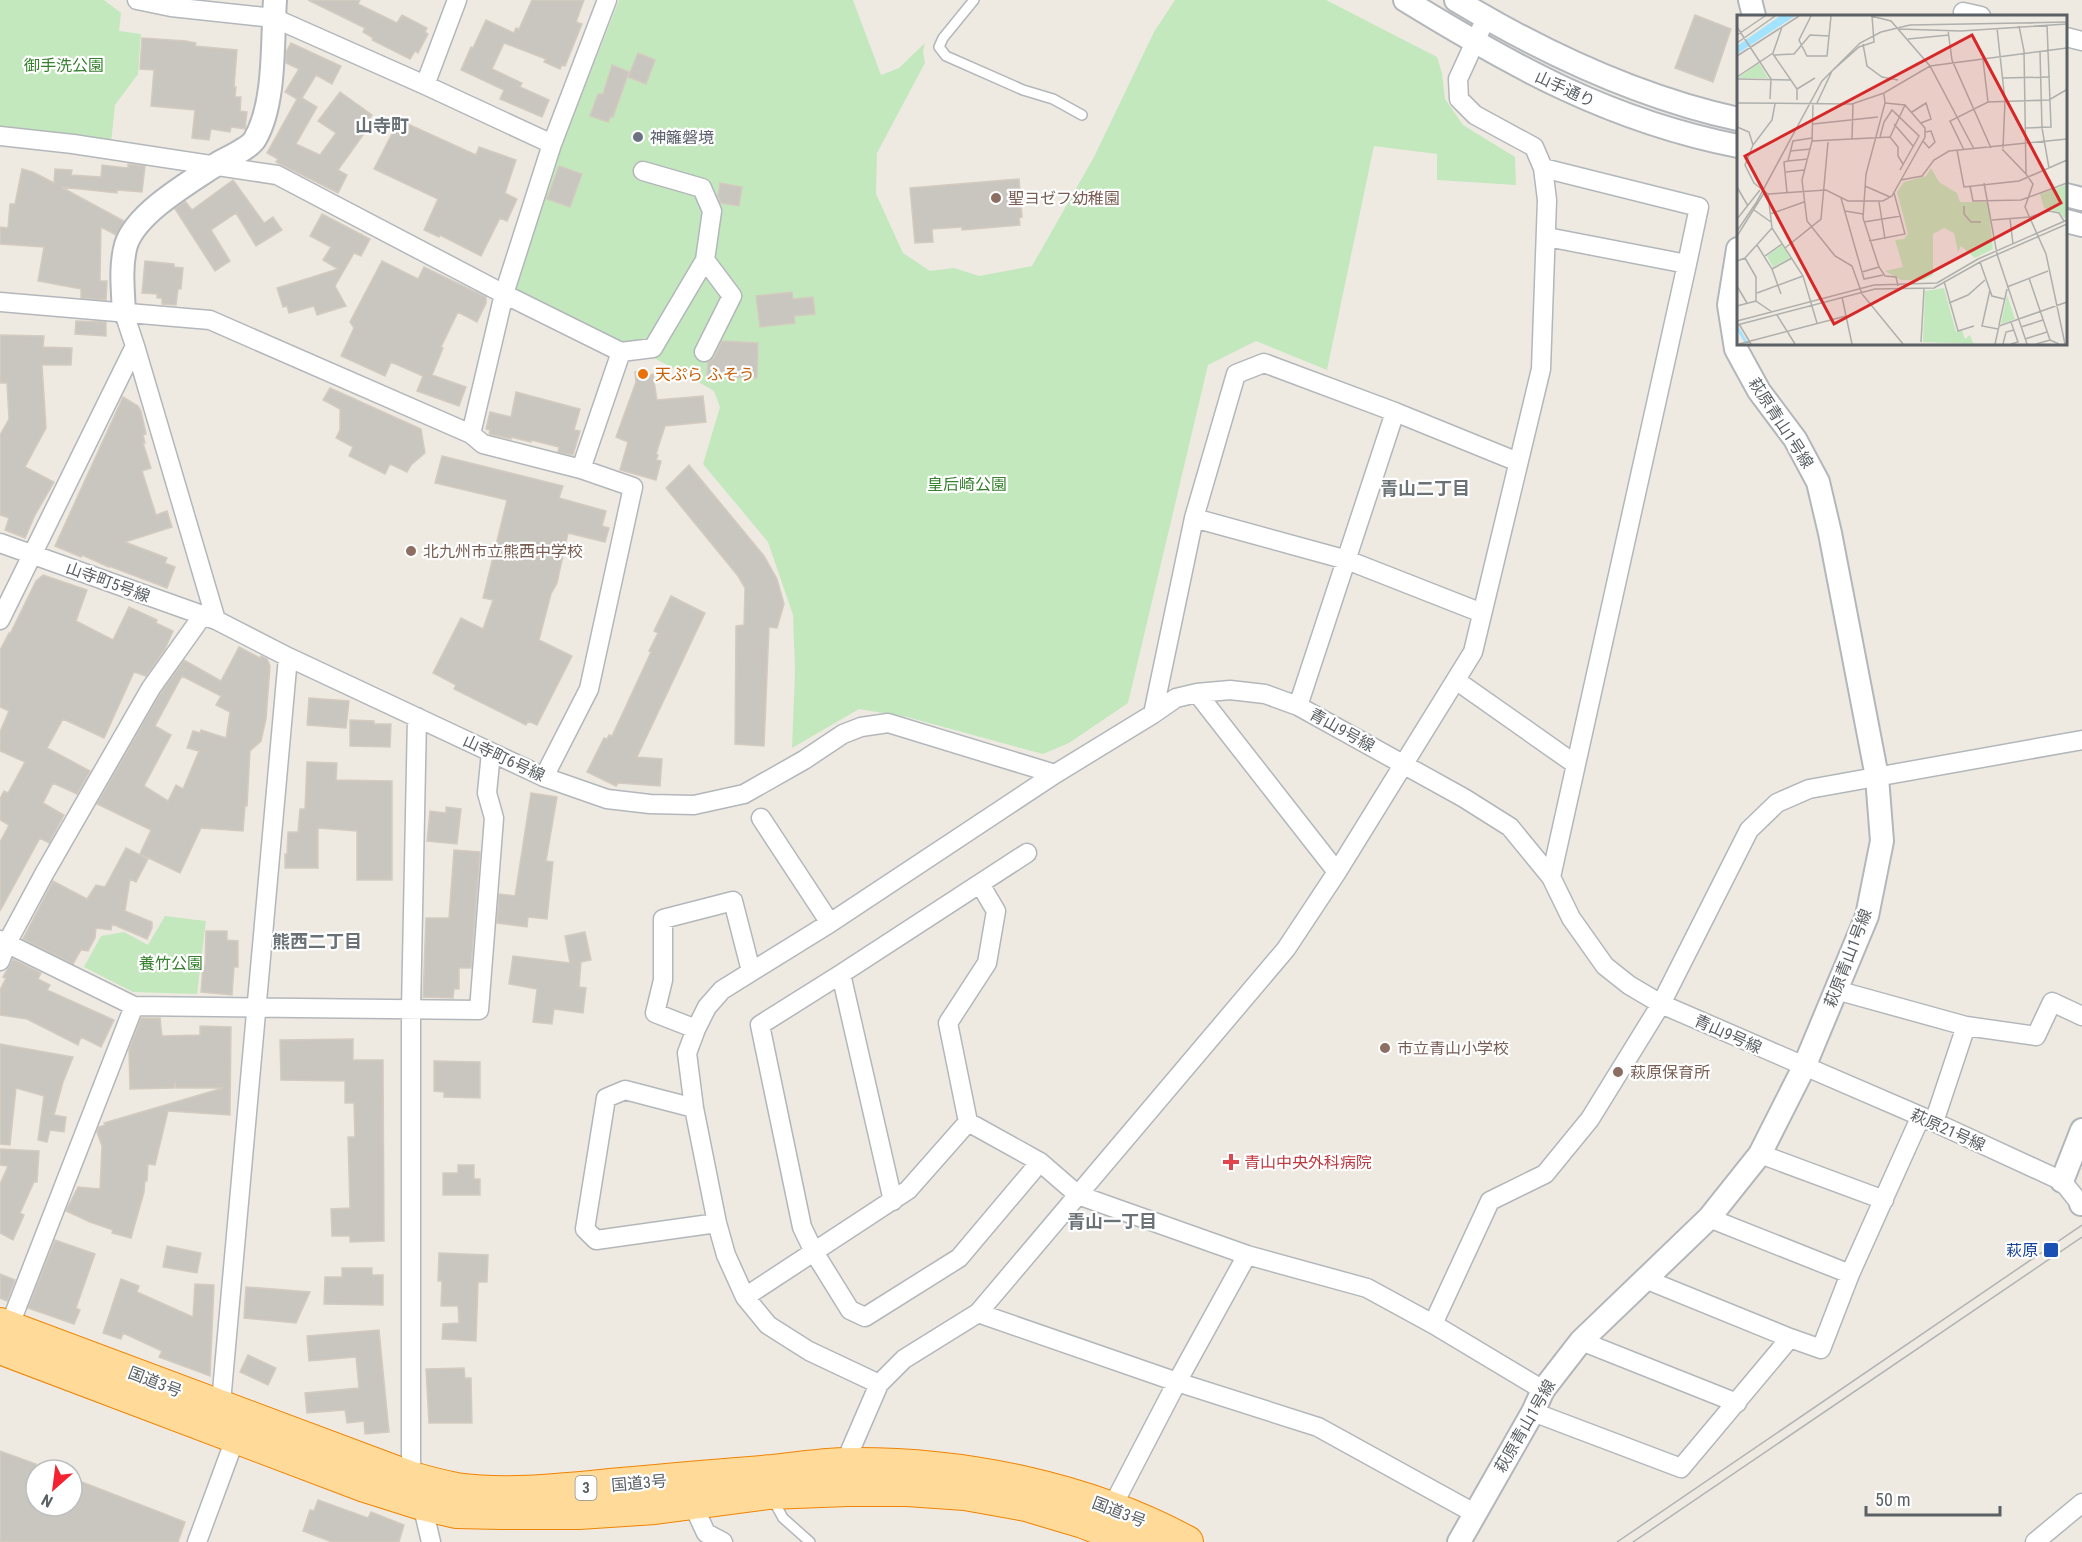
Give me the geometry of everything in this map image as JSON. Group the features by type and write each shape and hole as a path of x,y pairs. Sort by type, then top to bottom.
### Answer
{"highway":[{"name":"国道3号","path":"3,1333 223,1407 417,1491 456,1512 579,1513 655,1508 769,1493 849,1477 907,1490 965,1494 1026,1505 1083,1522 1134,1542"},
{"name":"国道3号","path":"3,1333 235,1439 365,1486 417,1491 456,1489 547,1491 969,1473 1037,1485 1112,1508 1162,1528 1187,1542"}],"street":[{"path":"137,0 171,7 274,9 425,85 552,144"},
{"path":"425,85 457,0"},
{"path":"471,434 504,294 552,144 608,0"},
{"name":"山手通り","path":"1405,0 1474,42 1567,92 1651,125 1737,146"},
{"name":"山手通り","path":"1456,0 1593,73 1654,96 1737,118"},
{"path":"1750,0 1754,15"},
{"path":"0,961 4,942 151,688 210,618 124,313 122,271 126,243 138,224 151,210 217,164 254,142 267,112 274,9"},
{"path":"849,1477 850,1451 879,1384 904,1359 978,1313 1286,949 1337,872 1473,652 1541,369 1547,237 1547,200 1543,168 1534,147 1475,115 1459,99 1458,79 1486,18"},
{"path":"2067,37 2082,41"},
{"path":"0,136 217,164 277,175 504,294 621,352 652,348 705,260 712,211 702,188 643,171"},
{"path":"1543,168 1698,207 1688,264 1551,877"},
{"path":"2067,195 2082,199"},
{"path":"2067,221 2082,225"},
{"path":"1547,237 1688,264"},
{"name":"萩原青山1号線","path":"1459,1542 1533,1413 1543,1390 1581,1341 1709,1218 1760,1154 1804,1067 1867,916 1882,841 1877,777 1830,533 1818,482 1795,439 1759,391 1736,349 1729,305 1737,255"},
{"path":"704,352 732,297 705,260"},
{"path":"0,302 210,320 471,434 483,444 581,469 633,487 589,689 544,777"},
{"path":"0,620 135,346"},
{"path":"581,469 621,352"},
{"path":"1153,714 1194,518 1236,374 1264,363 1395,412 1518,462"},
{"path":"1298,706 1395,412"},
{"path":"1194,518 1347,560 1482,613"},
{"name":"山寺町5号線","path":"0,543 210,618"},
{"name":"山寺町6号線","path":"210,618 544,777 606,800 694,805 744,794 804,760 843,734 861,727 888,723 1055,774"},
{"path":"197,1542 235,1439 223,1407 222,1391 288,657"},
{"path":"1457,681 1575,764"},
{"name":"青山9号線","path":"879,1384 809,1351 768,1325 745,1297 726,1255 717,1223 694,1108 687,1053 696,1029 707,1007 722,990 830,923 1055,774 1176,698 1197,693 1230,690 1265,694 1298,706 1464,798 1510,827 1551,877 1571,918 1605,966 1629,986 1661,1004 1804,1067"},
{"path":"1197,693 1337,872"},
{"path":"417,717 411,1010 417,1491 431,1542"},
{"path":"1433,1324 1490,1201 1545,1174 1590,1119 1661,1004 1749,830 1777,804 1809,789 2082,740"},
{"path":"4,942 134,1006 479,1011 494,818 487,793 491,752"},
{"path":"761,818 830,923"},
{"path":"1027,854 760,1025 802,1227 814,1252 850,1310 865,1317 959,1258 1040,1162"},
{"path":"980,884 996,911 987,963 948,1023 968,1122 1040,1162 1078,1195 1247,1255 1367,1288 1433,1324 1543,1390"},
{"path":"696,1029 656,1013 663,980 663,919 733,901 751,971"},
{"path":"841,974 892,1201"},
{"path":"1836,990 1966,1026 2036,1036 2052,1002 2082,1016"},
{"path":"3,1333 134,1006"},
{"path":"1645,1279 1821,1349 1850,1274 1884,1200 1927,1120 1966,1026"},
{"name":"萩原21号線","path":"1804,1067 2062,1181 2082,1205"},
{"path":"694,1108 625,1090 606,1098 585,1229 596,1240 717,1223"},
{"path":"745,1297 908,1190 968,1122"},
{"path":"2062,1181 2082,1130"},
{"path":"1760,1154 1884,1200"},
{"path":"1709,1218 1850,1274"},
{"path":"1112,1508 1177,1382 1247,1255"},
{"path":"978,1313 1177,1382 1318,1427 1474,1513"},
{"path":"1533,1413 1681,1468 1790,1338"},
{"path":"1581,1341 1737,1403"},
{"path":"692,1503 706,1533 723,1542"},
{"path":"2035,1542 2082,1503"}],"lane":[{"path":"974,0 943,38 939,47 946,56 1023,90 1053,99 1082,115"},
{"path":"769,1493 783,1518 810,1542"}],"green space":[{"name":"御手洗公園","path":"0,0 104,0 121,13 119,31 141,34 138,74 115,105 111,143 0,129"},
{"name":"皇后崎公園","path":"619,0 853,0 881,75 899,68 925,43 923,51 925,63 877,153 876,194 903,253 930,271 954,268 979,276 1032,266 1094,157 1154,32 1175,0 1326,0 1437,57 1442,73 1445,99 1463,125 1515,157 1516,185 1437,180 1437,154 1374,146 1327,370 1256,341 1208,365 1128,703 1069,743 1043,754 907,717 859,709 792,748 795,670 793,615 768,542 703,464 720,407 714,391 640,351 514,290 560,150"},
{"name":"養竹公園","path":"165,916 206,921 197,994 133,992 84,967 101,936 124,932 148,945"}],"building":[{"path":"308,0 360,0 358,4 397,23 402,15 427,28 425,32 428,34 418,53 415,51 410,59 372,40 373,38 363,32 365,28"},
{"path":"532,0 584,0 576,22 582,24 565,66 562,65 560,69 544,62 546,59 504,43 492,69 522,83 520,87 549,100 542,117 500,99 504,90 461,70 486,20 514,33 516,28 519,29"},
{"path":"1695,15 1731,29 1713,82 1675,68"},
{"path":"142,38 186,41 196,43 195,46 237,50 235,97 241,97 240,111 247,112 245,129 231,127 230,132 211,129 209,140 192,138 195,110 151,106 154,70 140,69"},
{"path":"291,43 341,66 332,84 316,75 302,98 317,107 296,144 320,155 336,133 318,121 340,92 372,115 363,129 366,131 338,170 347,175 338,193 276,162 278,159 267,153 297,99 285,92 299,69 286,63 286,52"},
{"path":"638,53 655,60 646,84 628,77"},
{"path":"612,65 629,72 613,117 611,116 608,122 590,116 598,94 603,94"},
{"path":"399,120 476,155 479,147 516,160 505,193 517,199 507,221 500,218 481,256 440,235 439,237 424,230 438,199 374,169"},
{"path":"128,164 145,166 142,192 117,190 117,193 61,187 124,221 116,235 101,227 100,281 107,281 106,300 81,298 81,289 38,281 44,247 0,244 0,227 8,228 10,204 15,204 22,169 54,183 55,169 72,170 71,175 101,177 102,165 128,168"},
{"path":"559,166 582,174 570,207 547,199"},
{"path":"1019,179 1022,217 1019,218 1020,225 962,230 962,227 932,229 933,242 915,243 910,188"},
{"path":"233,180 264,223 273,217 282,230 256,246 236,213 211,230 230,261 215,271 175,209 185,201 192,210"},
{"path":"720,183 742,187 739,206 721,203 718,196"},
{"path":"322,214 370,239 361,256 354,253 335,286 346,306 317,315 314,306 289,313 287,306 283,307 277,288 338,269 323,260 331,247 310,236"},
{"path":"145,261 174,264 174,267 183,268 181,289 178,289 176,305 162,304 162,298 157,298 157,294 142,293"},
{"path":"382,261 418,279 424,267 486,297 486,303 477,322 458,312 441,347 443,348 432,375 466,387 459,406 417,391 423,376 391,362 385,376 341,356 354,328 350,322"},
{"path":"792,292 793,299 813,297 815,314 794,316 795,323 760,327 756,296"},
{"path":"76,321 106,322 106,336 75,334"},
{"path":"0,335 44,336 43,347 72,348 71,365 42,365 46,428 25,467 54,482 25,538 5,530 9,518 0,515 0,435 9,419 7,383 0,383"},
{"path":"722,341 758,343 757,378 707,376 708,362 714,358"},
{"path":"648,370 650,375 653,374 657,400 703,396 706,422 665,426 656,454 658,455 656,460 661,461 656,480 620,470 628,442 616,437 636,382 635,372"},
{"path":"330,388 421,429 425,453 411,465 407,472 390,464 385,474 349,456 353,447 336,438 340,430 340,409 323,400"},
{"path":"516,392 580,409 574,430 580,431 573,455 558,452 559,447 531,440 531,442 489,434 490,430 486,429 490,412 511,417"},
{"path":"123,397 138,406 141,411 146,434 143,435 145,443 143,443 151,468 142,471 156,515 167,511 172,527 125,542 167,558 165,563 175,567 167,588 55,546"},
{"path":"442,456 563,486 559,498 606,511 602,526 609,528 605,542 568,533 557,583 551,594 539,640 572,656 537,725 528,721 526,725 454,689 456,685 433,673 461,618 483,629 493,600 483,598 507,500 435,483"},
{"path":"689,465 764,556 777,579 784,604 777,628 769,627 764,746 735,744 736,626 744,625 745,588 738,576 666,488"},
{"path":"43,575 87,590 76,621 113,640 129,607 157,620 156,623 173,631 165,649 146,676 134,672 104,738 63,719 47,748 90,771 77,794 53,783 43,803 64,815 49,843 40,838 0,911 0,842 9,825 0,820 0,799 4,791 8,793 25,762 0,751 0,732 9,711 0,707 0,650 36,581"},
{"path":"671,596 705,613 637,757 662,759 660,786 618,783 616,786 587,772 604,738 612,736 651,652 649,651 658,633 654,631"},
{"path":"239,647 260,658 261,656 267,659 270,666 266,719 261,741 250,751 247,806 245,806 243,831 201,828 180,873 140,854 151,830 97,804 160,694 184,660 221,681","holes":["182,676 221,696 216,705 230,712 226,738 201,730 200,733 193,731 187,748 199,751 183,789 176,785 168,801 144,786 171,735 155,726"]},
{"path":"309,698 349,701 346,728 307,725"},
{"path":"350,720 391,724 390,747 350,746"},
{"path":"307,762 337,763 336,780 392,781 392,880 357,880 357,831 318,828 318,868 285,868 288,832 298,832 300,809 305,809"},
{"path":"531,793 557,797 546,861 553,862 547,919 528,917 527,927 497,923 499,894 515,896"},
{"path":"446,807 461,809 457,844 427,841 430,811 446,813"},
{"path":"126,848 148,859 136,882 130,879 125,911 152,922 147,939 112,924 111,930 96,928 95,938 88,951 81,950 73,964 23,939 53,881 87,899 96,885 105,887"},
{"path":"454,850 480,852 471,968 459,968 459,989 454,989 453,998 423,997 426,918 449,918"},
{"path":"206,931 227,931 227,940 238,941 238,967 234,967 232,995 201,992 203,966 205,966"},
{"path":"585,932 591,960 581,962 579,987 586,988 583,1013 554,1009 552,1024 533,1022 537,989 509,984 513,956 570,963 565,936"},
{"path":"13,959 41,973 38,979 50,985 47,990 114,1020 101,1047 81,1037 78,1045 27,1019 0,1015 0,990 6,978 3,977"},
{"path":"141,1018 160,1018 162,1036 200,1035 200,1026 231,1027 230,1115 168,1111 155,1165 148,1164 147,1181 145,1181 131,1238 112,1233 113,1230 66,1211 78,1187 100,1189 102,1146 97,1132 99,1127 105,1125 104,1123 223,1088 176,1088 175,1082 174,1088 130,1089 129,1050"},
{"path":"353,1039 353,1060 383,1060 384,1241 350,1242 350,1236 332,1236 331,1209 350,1208 348,1137 355,1137 354,1103 345,1103 345,1081 281,1080 280,1040"},
{"path":"0,1044 73,1057 54,1115 66,1117 64,1132 50,1130 47,1142 38,1140 44,1096 16,1088 10,1145 0,1144"},
{"path":"434,1061 480,1062 480,1098 444,1097 444,1092 434,1091"},
{"path":"0,1149 39,1151 37,1182 34,1182 20,1213 24,1215 13,1240 0,1233 0,1184 8,1166 0,1165"},
{"path":"458,1165 474,1165 474,1179 480,1179 480,1195 443,1195 443,1173 458,1173"},
{"path":"55,1240 95,1254 76,1308 80,1310 74,1324 28,1308"},
{"path":"167,1246 201,1253 197,1273 163,1267"},
{"path":"439,1253 488,1255 487,1282 478,1282 476,1341 442,1339 443,1324 459,1323 458,1306 441,1306 442,1281 438,1281"},
{"path":"342,1268 372,1268 372,1275 383,1275 383,1305 324,1304 325,1277 342,1277"},
{"path":"0,1274 15,1280 7,1301 0,1298"},
{"path":"121,1279 139,1286 137,1292 193,1317 195,1284 214,1285 210,1376 159,1357 162,1351 123,1333 121,1339 103,1333"},
{"path":"246,1287 310,1292 296,1323 244,1318"},
{"path":"379,1330 389,1432 365,1434 364,1421 347,1423 345,1410 307,1413 305,1393 359,1388 356,1357 309,1361 307,1336"},
{"path":"248,1355 276,1368 268,1385 240,1372"},
{"path":"464,1368 465,1378 471,1378 472,1423 429,1423 426,1369"},
{"path":"0,1451 24,1460 24,1518 84,1518 84,1483 185,1522 178,1542 0,1542"},
{"path":"318,1500 368,1518 371,1512 404,1525 399,1542 332,1542 303,1531 310,1510 314,1511"}],"tram line":[{"path":"1617,1542 2082,1225"},
{"path":"1633,1542 2082,1237"}],"place":[{"name":"神籬磐境","path":"638,137"},
{"name":"聖ヨゼフ幼稚園","path":"996,198"},
{"name":"天ぷら ふそう","path":"643,374"},
{"name":"北九州市立熊西中学校","path":"411,551"},
{"name":"市立青山小学校","path":"1385,1048"},
{"name":"萩原保育所","path":"1618,1072"},
{"name":"青山中央外科病院","path":"1231,1162"},
{"name":"萩原","path":"2051,1250"}],"district":[{"name":"山寺町","path":"382,125"},
{"name":"青山二丁目","path":"1425,488"},
{"name":"熊西二丁目","path":"317,941"},
{"name":"青山一丁目","path":"1112,1221"}]}
